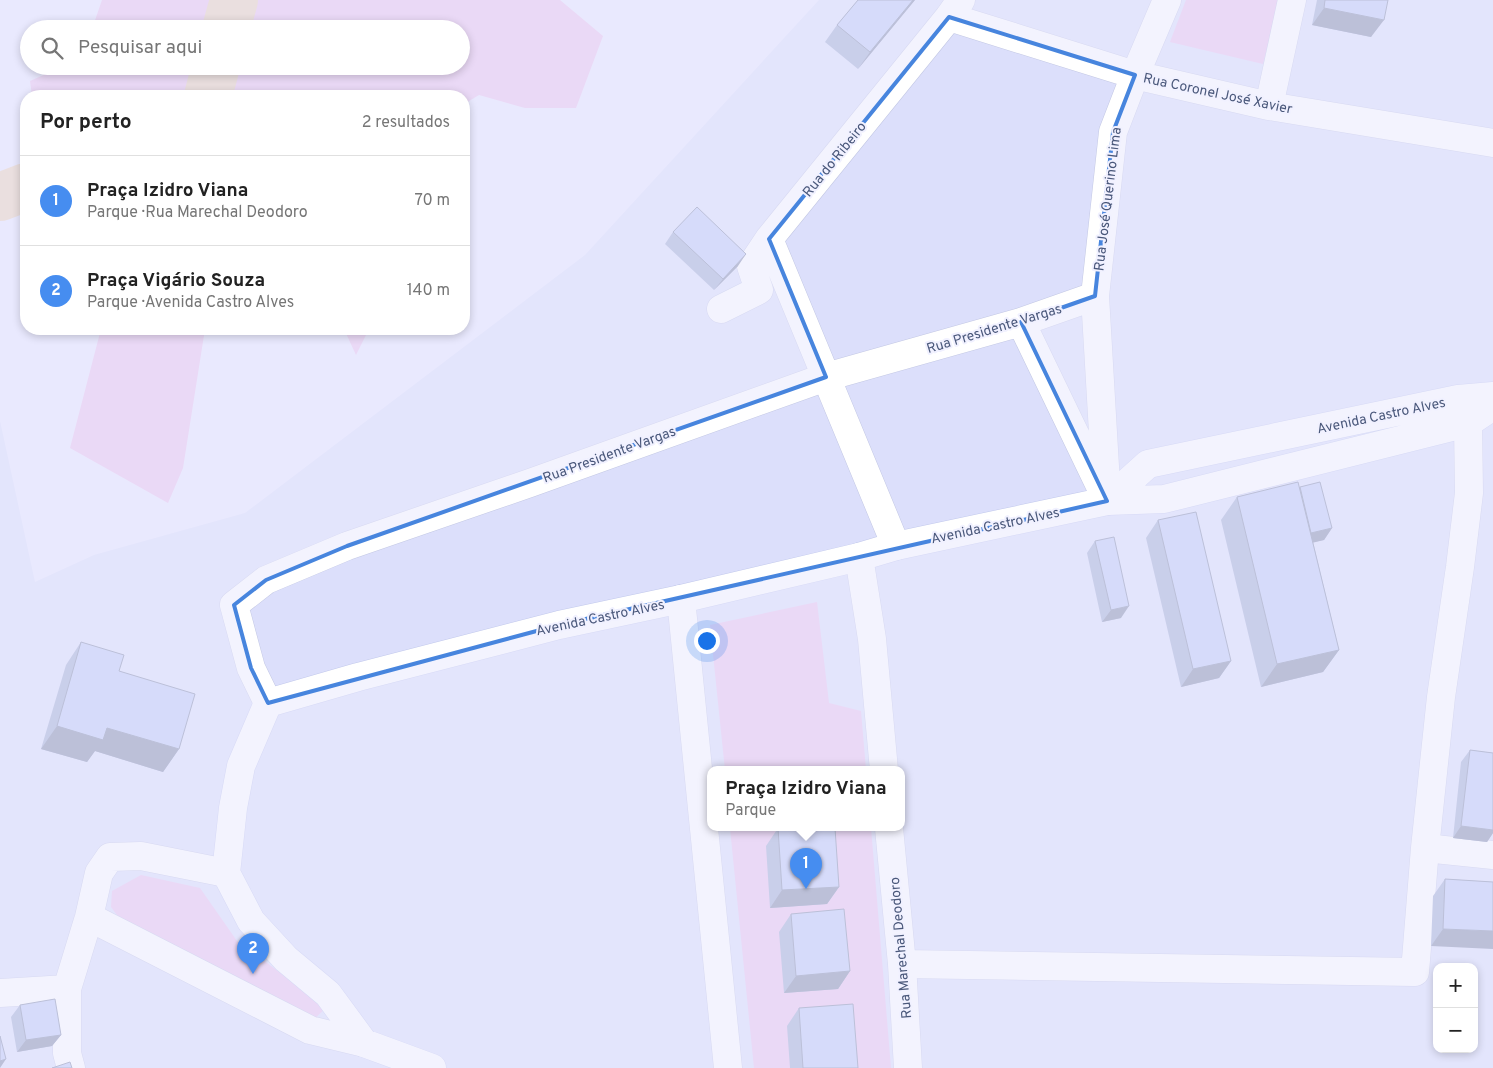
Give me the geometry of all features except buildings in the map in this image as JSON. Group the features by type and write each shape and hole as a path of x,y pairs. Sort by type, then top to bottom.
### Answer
{"street":[{"name":"Rua José Querino Lima","path":"1107,500 1095,296 1113,132 1134,75 1167,0"},
{"path":"1269,106 1292,0"},
{"name":"Rua Coronel José Xavier","path":"955,9 1134,75 1269,106 1493,143"},
{"name":"Rua do Ribeiro","path":"721,309 759,290 751,266 769,239 955,9"},
{"path":"769,239 896,546"},
{"name":"Rua Presidente Vargas","path":"268,703 251,668 234,605 266,580 348,546 826,377 1021,322 1095,296"},
{"path":"1021,322 1107,500"},
{"name":"Avenida Castro Alves","path":"268,703 358,677 559,625 859,558 896,546 1107,500 1164,499 1463,411 1493,396"},
{"name":"Avenida Castro Alves","path":"1107,500 1148,464 1493,406"},
{"path":"902,964 1415,972 1425,848 1441,697 1468,493 1463,411"},
{"path":"859,558 872,639 884,766"},
{"path":"681,599 728,1068"},
{"path":"268,703 241,766 233,808 226,873 251,921 286,959 328,994 364,1043"},
{"name":"Rua Marechal Deodoro","path":"889,831 902,964 908,1068"},
{"path":"1425,848 1493,855"},
{"path":"72,1068 67,1053 67,989 89,917 99,873 110,857 141,856 226,873"},
{"path":"89,917 310,1030 364,1043 432,1068"},
{"path":"0,993 67,989"}],"highlighted area":[{"path":"949,17 1135,75 1113,132 1095,296 1021,322 1107,501 559,625 268,703 251,668 234,605 266,580 347,546 826,377 769,239"}],"shaded area":[{"path":"102,0 560,0 603,36 576,108 525,108 479,95 470,100 470,90 31,90 30,81 44,75 470,75 470,20 95,20"},
{"path":"819,0 1493,0 1493,1068 0,1068 0,421 35,582 94,555 245,513 585,255"},
{"path":"1186,0 1279,0 1263,64 1170,42"},
{"path":"99,335 204,335 183,468 168,503 70,448"},
{"path":"347,335 366,335 356,355"},
{"path":"817,602 829,703 861,711 866,766 725,766 710,625"},
{"path":"730,831 871,831 891,1068 754,1068"},
{"path":"141,875 200,888 237,941 327,1007 312,1021 120,919 111,907 112,891"}],"waterway":[{"path":"228,20 234,0"},
{"path":"210,90 214,75"},
{"path":"0,197 20,189"}],"place":[{"name":"Praça Izidro Viana","path":"806,889"},
{"name":"Praça Vigário Souza","path":"253,974"}]}
